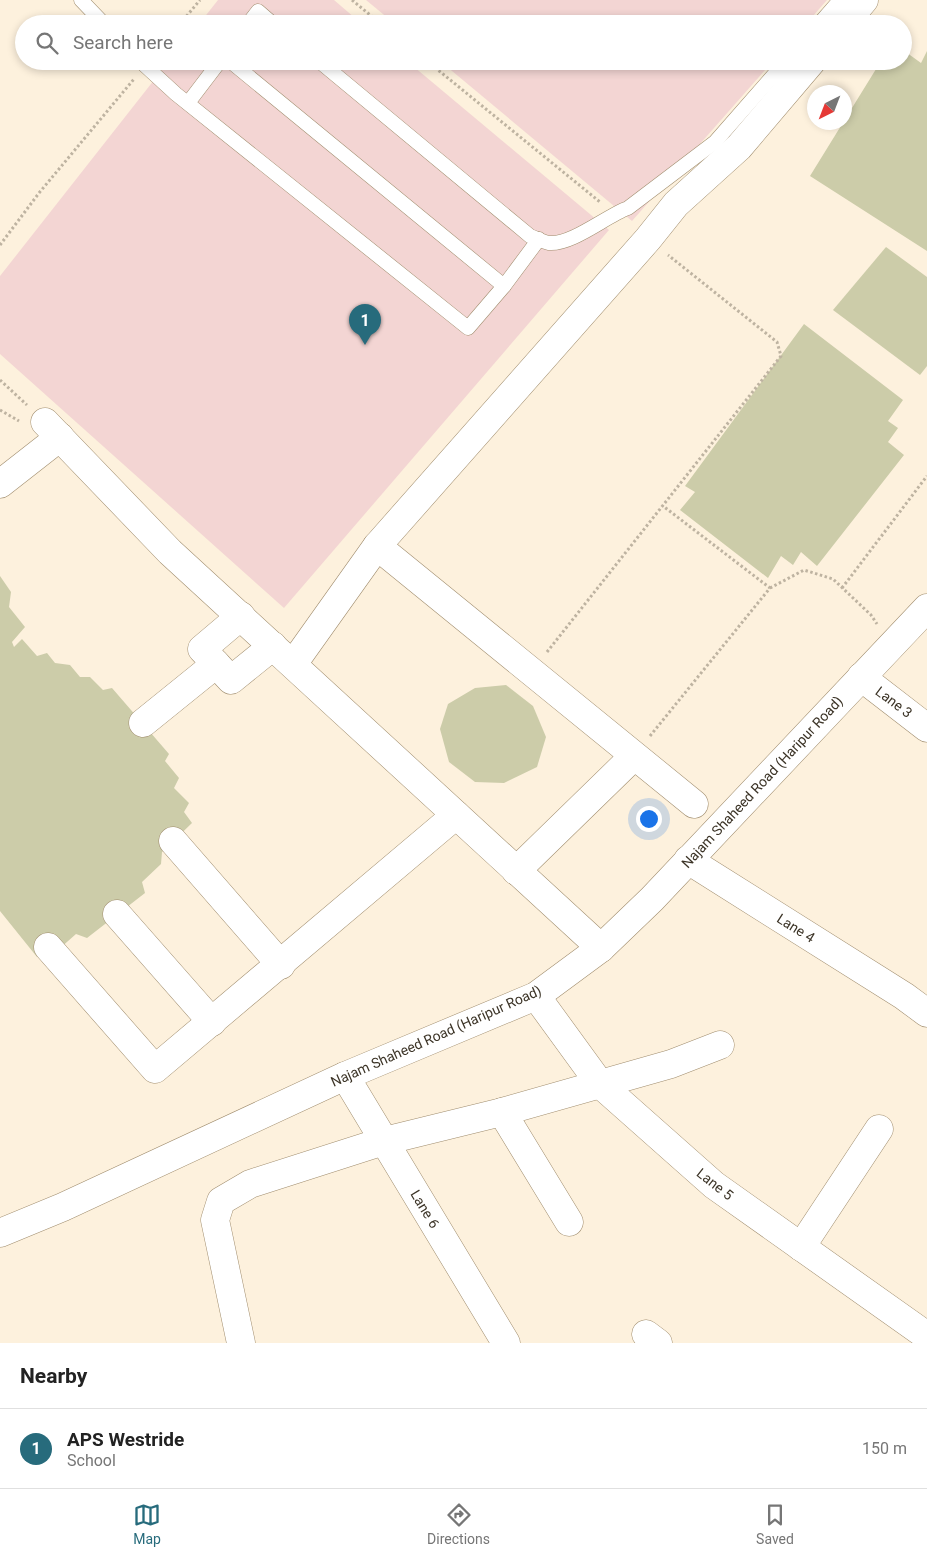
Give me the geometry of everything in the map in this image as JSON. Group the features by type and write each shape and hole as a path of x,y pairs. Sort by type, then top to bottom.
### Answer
{"street":[{"path":"852,15 864,0"},
{"path":"293,664 377,546 648,239 676,204 739,147 804,70"},
{"path":"0,484 52,430 170,552 600,948"},
{"path":"377,546 694,804"},
{"name":"Najam Shaheed Road (Haripur Road)","path":"0,1233 63,1208 345,1076 536,996 600,948 688,860 927,608"},
{"path":"240,616 202,649 231,680 273,646"},
{"path":"142,723 216,664"},
{"name":"Lane 3","path":"861,677 927,728"},
{"path":"516,871 634,756"},
{"path":"48,947 155,1069 281,965 456,815"},
{"path":"174,841 281,965"},
{"name":"Lane 4","path":"688,860 916,993 927,1013"},
{"path":"117,914 212,1022"},
{"name":"Lane 5","path":"536,996 600,1084 714,1185 927,1336"},
{"path":"241,1343 215,1220 221,1201 250,1184 384,1141 502,1112 671,1064 720,1045"},
{"name":"Lane 6","path":"345,1076 506,1343"},
{"path":"502,1112 569,1222"},
{"path":"801,1247 879,1129"}],"lane":[{"path":"81,0 95,15"},
{"path":"827,15 840,0"},
{"path":"149,70 468,328 504,286 539,239"},
{"path":"188,103 213,70"},
{"path":"241,70 504,286"},
{"path":"330,70 530,236 548,243 565,241 614,213 628,208 715,142 778,70"}],"path":[{"path":"188,15 200,0"},
{"path":"352,0 370,15"},
{"path":"0,245 137,70"},
{"path":"438,70 614,213"},
{"path":"532,672 781,356 777,342 648,239"},
{"path":"0,380 52,430"},
{"path":"842,588 927,476"},
{"path":"663,506 770,588"},
{"path":"634,756 770,588 804,570 833,579 871,615 892,645"}],"shaded area":[{"path":"218,0 334,0 352,15 206,15"},
{"path":"366,0 827,0 814,15 384,15"},
{"path":"162,70 418,70 609,230 284,608 0,354 0,276"},
{"path":"451,70 765,70 632,221"}],"building":[{"path":"927,51 927,251 810,176 838,130 852,130 852,108 875,70 912,70 912,56 921,63"},
{"path":"886,247 927,277 927,366 920,375 833,310"},
{"path":"804,324 903,400 888,421 898,428 888,442 904,455 817,566 801,552 793,565 781,556 768,578 680,510 695,492 685,486"},
{"path":"0,576 11,592 9,607 25,627 12,642 14,647 22,639 37,656 47,653 55,663 70,665 80,677 90,677 103,690 112,688 169,754 165,761 179,778 174,788 189,803 184,812 192,823 162,852 161,864 142,882 145,893 87,938 76,934 59,949 48,947 37,957 0,911"},
{"path":"506,685 533,706 546,737 537,767 504,783 475,782 449,762 440,729 448,704 475,688"}],"place":[{"name":"APS Westride","path":"365,345"}]}
